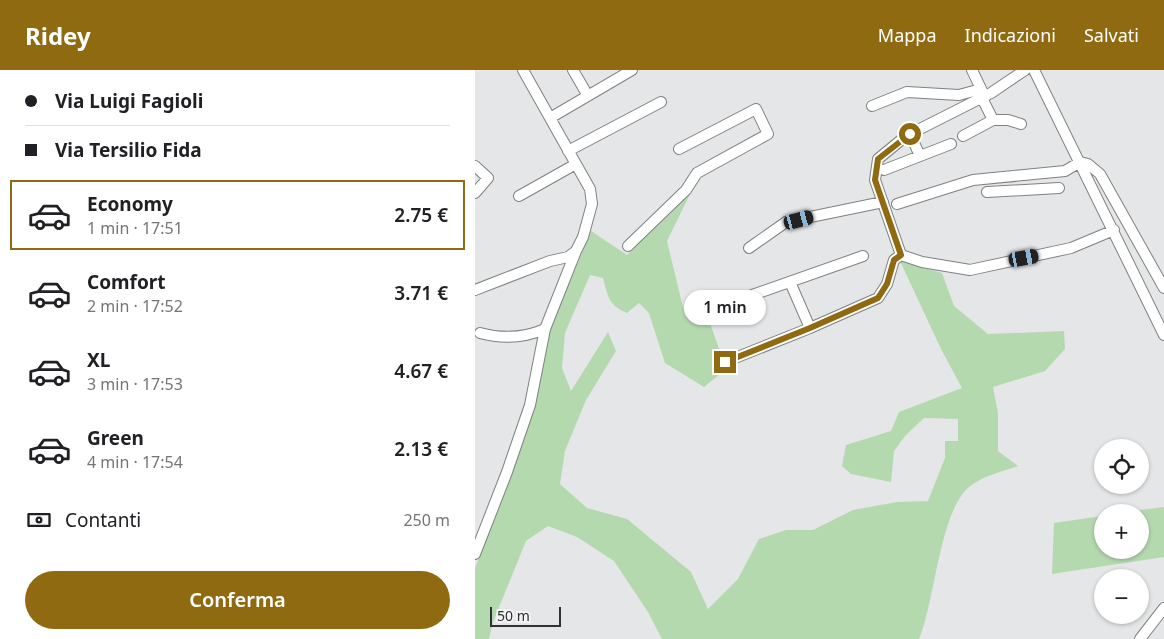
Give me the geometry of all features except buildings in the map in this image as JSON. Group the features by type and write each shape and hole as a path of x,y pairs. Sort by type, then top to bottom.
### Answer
{"street":[{"path":"475,554 507,472 530,405 545,329 583,237 592,204 590,189 523,70"},
{"path":"573,70 588,96"},
{"path":"550,118 632,70"},
{"path":"972,70 993,120"},
{"path":"901,255 875,180 878,159 910,134 1025,70"},
{"path":"1034,70 1164,335"},
{"path":"871,106 907,92 959,95 982,94"},
{"path":"568,151 661,102"},
{"path":"628,246 686,190 697,173 768,134 756,109 679,149"},
{"path":"963,136 993,120 1008,120 1021,124"},
{"path":"910,134 920,156"},
{"path":"884,170 951,144"},
{"path":"897,204 973,180 1065,171 1080,162 1088,164 1100,174 1164,288"},
{"path":"519,196 576,164"},
{"path":"475,166 487,178 475,193"},
{"path":"1007,176 1008,191"},
{"path":"987,192 1059,188"},
{"path":"749,248 786,222 883,202"},
{"path":"901,255 922,262 970,270 1071,248 1114,230"},
{"path":"475,290 550,261 568,257 576,251"},
{"path":"725,362 878,298 887,284 894,260 901,255"},
{"path":"724,305 863,256"},
{"path":"790,282 810,328"},
{"path":"480,333 492,336 518,337 545,329"},
{"path":"1140,639 1164,608"}],"green space":[{"path":"697,180 667,241 685,316 702,300 726,369 704,387 665,363 649,313 639,303 627,313 616,307 610,299 603,278 590,275 565,333 562,368 571,391 608,332 616,351 586,400 565,451 560,484 587,508 627,519 691,572 708,609 738,579 759,539 786,530 813,530 853,510 897,502 928,501 945,458 945,441 958,441 958,419 924,418 905,436 894,451 891,482 851,474 842,466 846,445 891,431 899,412 962,388 941,349 900,261 942,273 954,306 988,334 1064,331 1065,349 1045,371 993,387 998,413 998,451 1018,466 980,480 969,487 959,499 944,537 925,623 919,639 662,639 648,612 614,561 577,537 548,526 526,541 493,622 489,639 475,639 475,568 502,497 548,334 591,231 627,255"},
{"path":"1164,507 1164,557 1052,574 1054,523 1094,517 1094,559 1149,559 1149,509"}],"route":[{"path":"725,362 878,298 887,284 894,260 901,255 875,180 878,159 910,134"}]}
